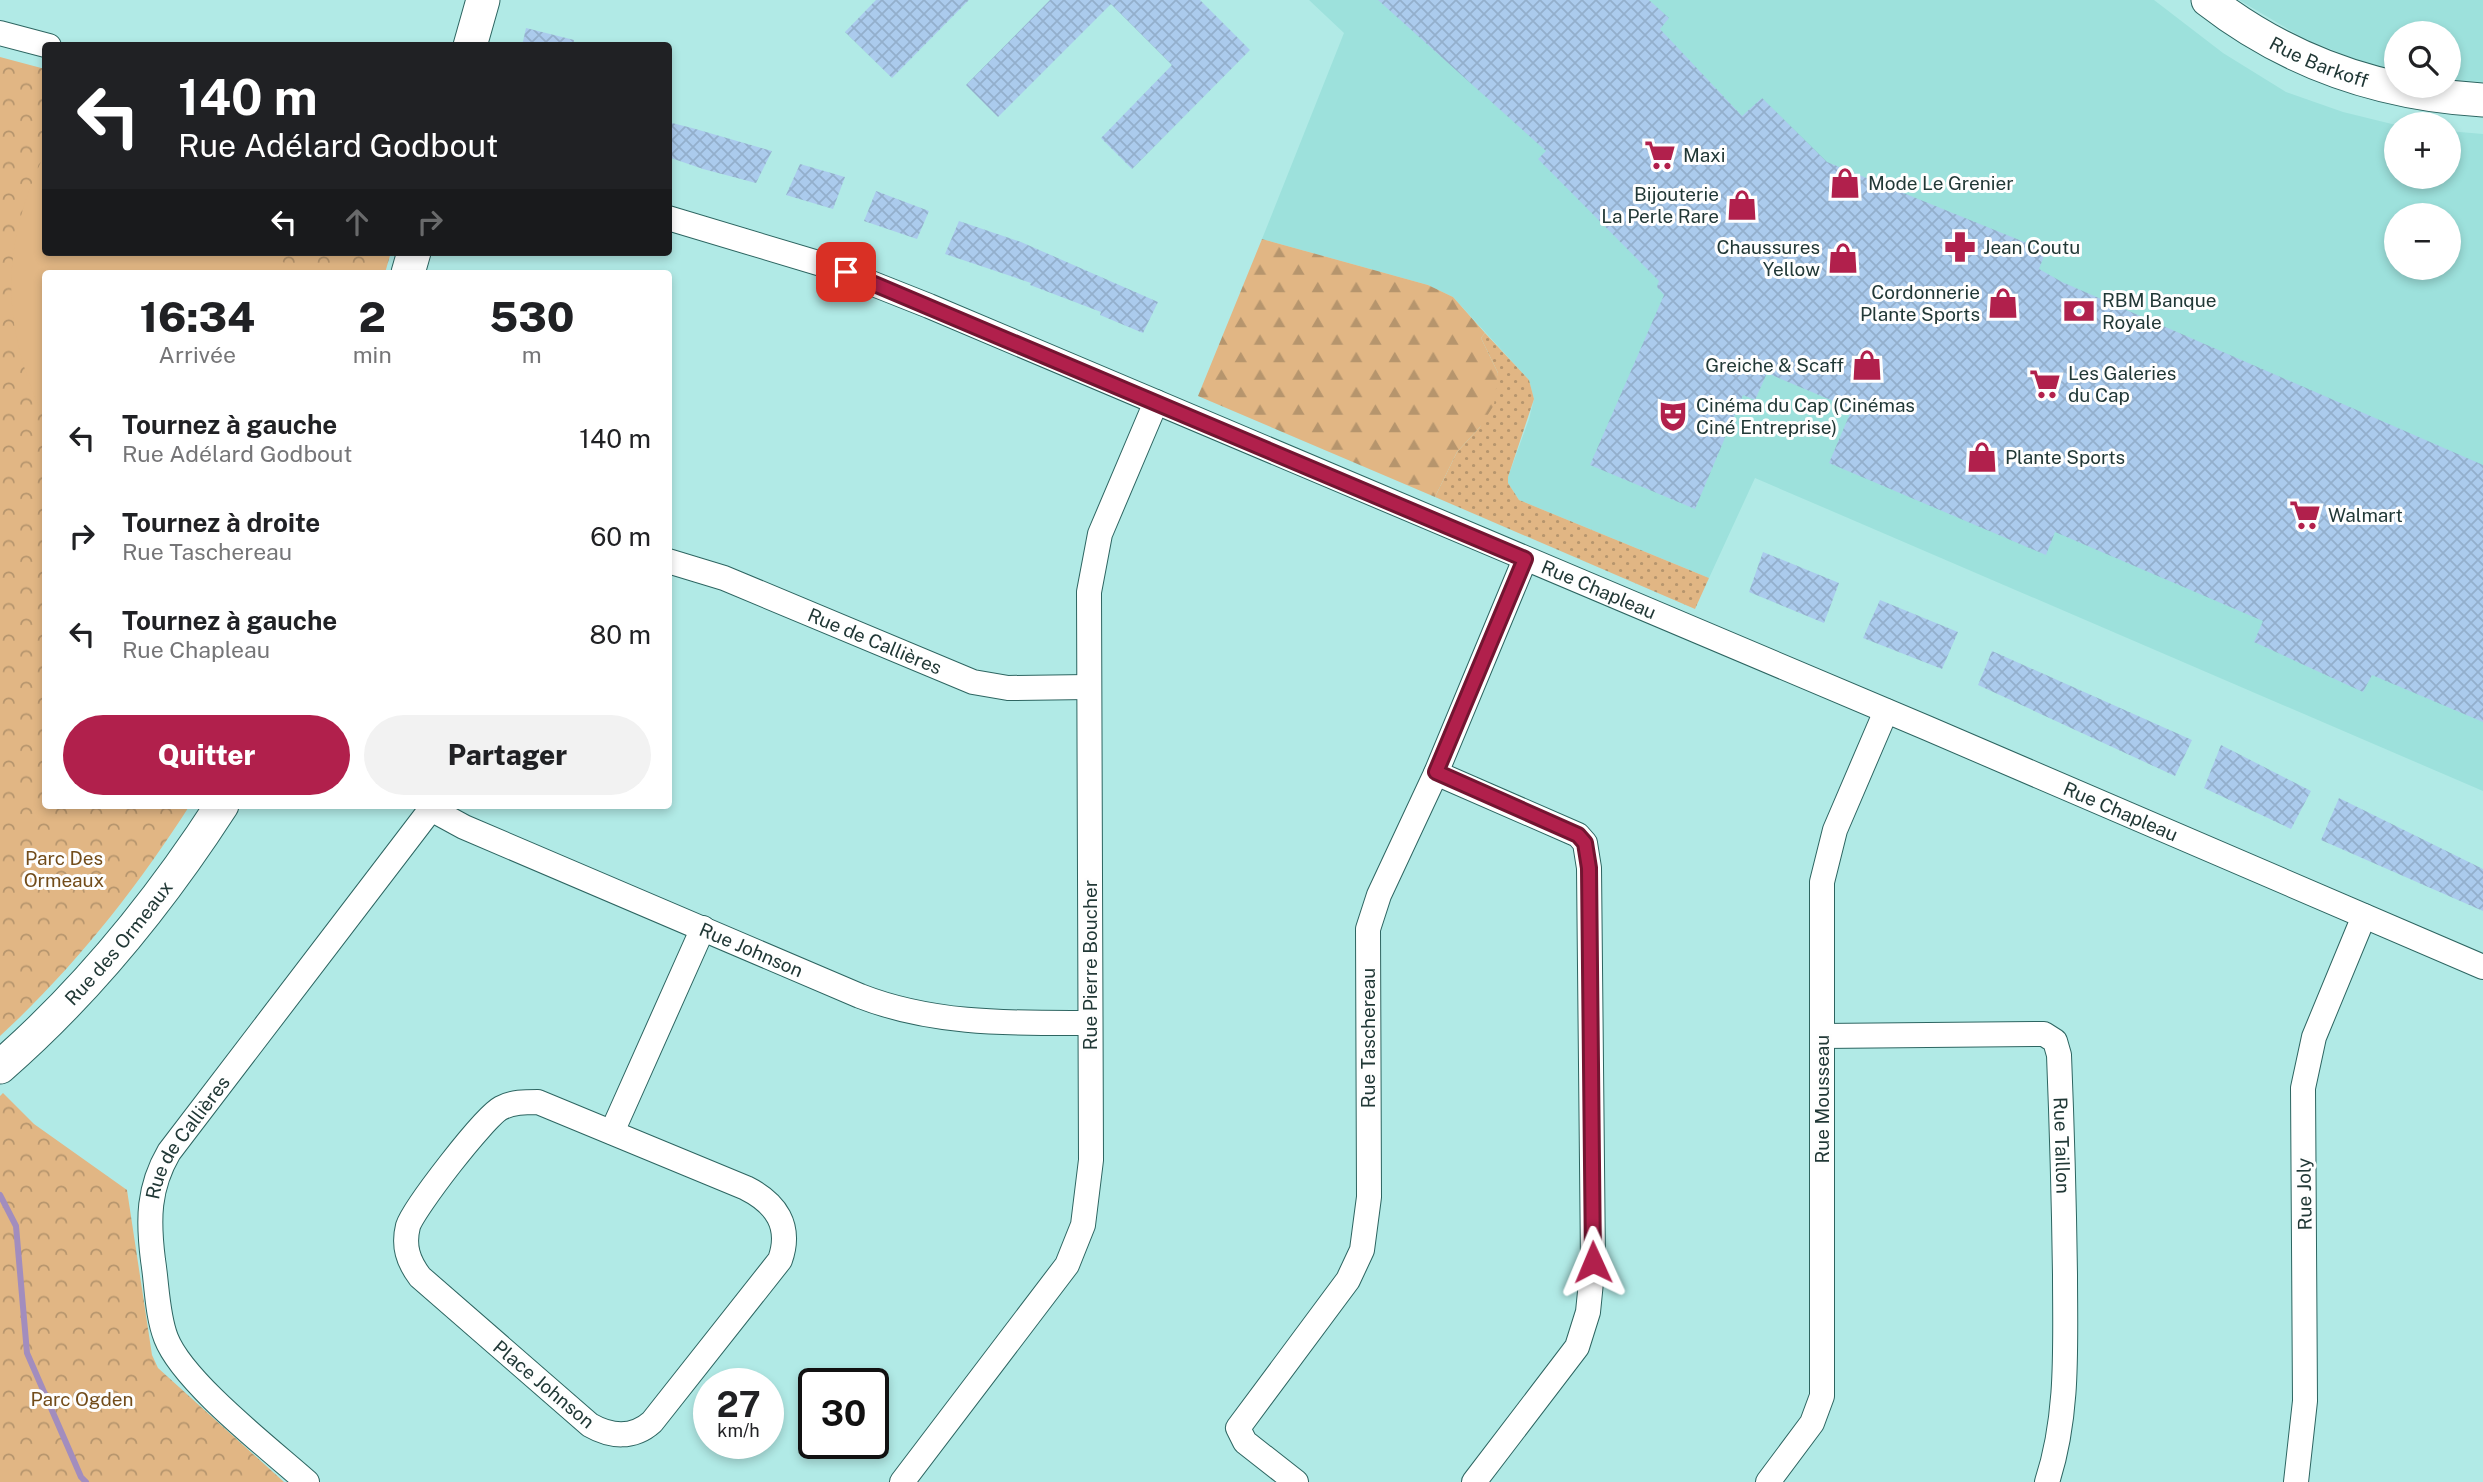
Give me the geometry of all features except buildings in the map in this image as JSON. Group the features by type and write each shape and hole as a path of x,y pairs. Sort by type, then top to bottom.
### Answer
{"street":[{"path":"471,42 483,0"},
{"name":"Rue Barkoff","path":"2208,0 2270,43 2332,71 2400,90 2483,100"},
{"path":"0,33 42,44"},
{"name":"Rue Chapleau","path":"672,219 747,239 852,275 1886,711 2483,967"},
{"name":"Rue Pierre Boucher","path":"902,1482 1042,1301 1076,1246 1088,1203 1091,1160 1089,592 1094,555 1156,402"},
{"name":"Rue Taschereau","path":"1296,1482 1245,1442 1238,1428 1348,1280 1362,1250 1369,1197 1368,929 1379,895 1436,772 1525,559"},
{"name":"Rue de Callières","path":"672,562 724,578 973,682 1008,688 1088,687"},
{"name":"Rue Mousseau","path":"1768,1482 1812,1423 1822,1396 1821,898 1825,866 1835,830 1886,711"},
{"path":"1436,772 1578,835 1585,843 1589,868 1593,1262 1588,1312 1570,1361 1474,1482"},
{"name":"Rue des Ormeaux","path":"0,1067 69,1001 104,961 173,877 219,809"},
{"name":"Rue de Callières","path":"307,1482 194,1379 172,1351 162,1325 149,1228 150,1199 158,1173 169,1152 430,809"},
{"name":"Rue Johnson","path":"435,809 464,827 901,1010 962,1021 1090,1023"},
{"name":"Rue Joly","path":"2296,1482 2305,1401 2303,1088 2314,1037 2364,916"},
{"path":"612,1132 703,928"},
{"name":"Rue Taillon","path":"1822,1036 2044,1034 2056,1041 2063,1150 2065,1366 2058,1444 2047,1482"},
{"name":"Place Johnson","path":"538,1102 612,1132 762,1197 777,1211 785,1240 780,1260 652,1422 643,1430 622,1435 601,1431 590,1425 420,1277 412,1266 406,1245 414,1214 485,1119 503,1106 538,1102"}],"shaded area":[{"path":"1309,0 2154,0 2223,53 2286,92 2343,112 2384,122 2384,189 2461,189 2461,132 2483,134 2483,791 1755,478 1709,578 1519,500 1508,483 1508,477 1534,399 1529,380 1453,297 1428,285 1262,239 1344,33"},
{"path":"2239,0 2483,0 2483,82 2461,80 2461,21 2384,21 2384,70 2303,38"}],"green space":[{"name":"Parc Des Ormeaux","path":"0,57 42,68 42,256 390,256 386,270 42,270 42,809 187,809 126,897 53,983 0,1036"},
{"path":"42,160 42,256 276,256 292,270 42,270 42,412 20,351 13,318 11,286 13,254 30,188"},
{"path":"1262,239 1428,285 1453,297 1485,333 1481,338 1498,373 1494,405 1480,427 1457,452 1435,497 1198,396"},
{"path":"1485,333 1529,380 1534,399 1508,477 1508,483 1519,500 1709,578 1695,609 1435,497 1457,452 1480,427 1498,373 1481,338"},
{"name":"Parc Ogden","path":"3,1093 34,1124 127,1190 152,1355 158,1368 284,1482 0,1482 0,1096"}],"waterway":[{"path":"0,1195 16,1226 27,1353 81,1477 86,1482"}],"place":[{"name":"Maxi","path":"1660,155"},
{"name":"Mode Le Grenier","path":"1845,183"},
{"name":"Bijouterie La Perle Rare","path":"1742,205"},
{"name":"Jean Coutu","path":"1960,247"},
{"name":"Chaussures Yellow","path":"1843,258"},
{"name":"Cordonnerie Plante Sports","path":"2003,303"},
{"name":"RBM Banque Royale","path":"2079,311"},
{"name":"Greiche & Scaff","path":"1867,365"},
{"name":"Les Galeries du Cap","path":"2045,384"},
{"name":"Cinéma du Cap (Cinémas Ciné Entreprise)","path":"1673,416"},
{"name":"Plante Sports","path":"1982,457"},
{"name":"Walmart","path":"2305,515"}],"route":[{"path":"846,272 1525,559 1436,772 1578,835 1585,843 1589,868 1593,1262"}]}
